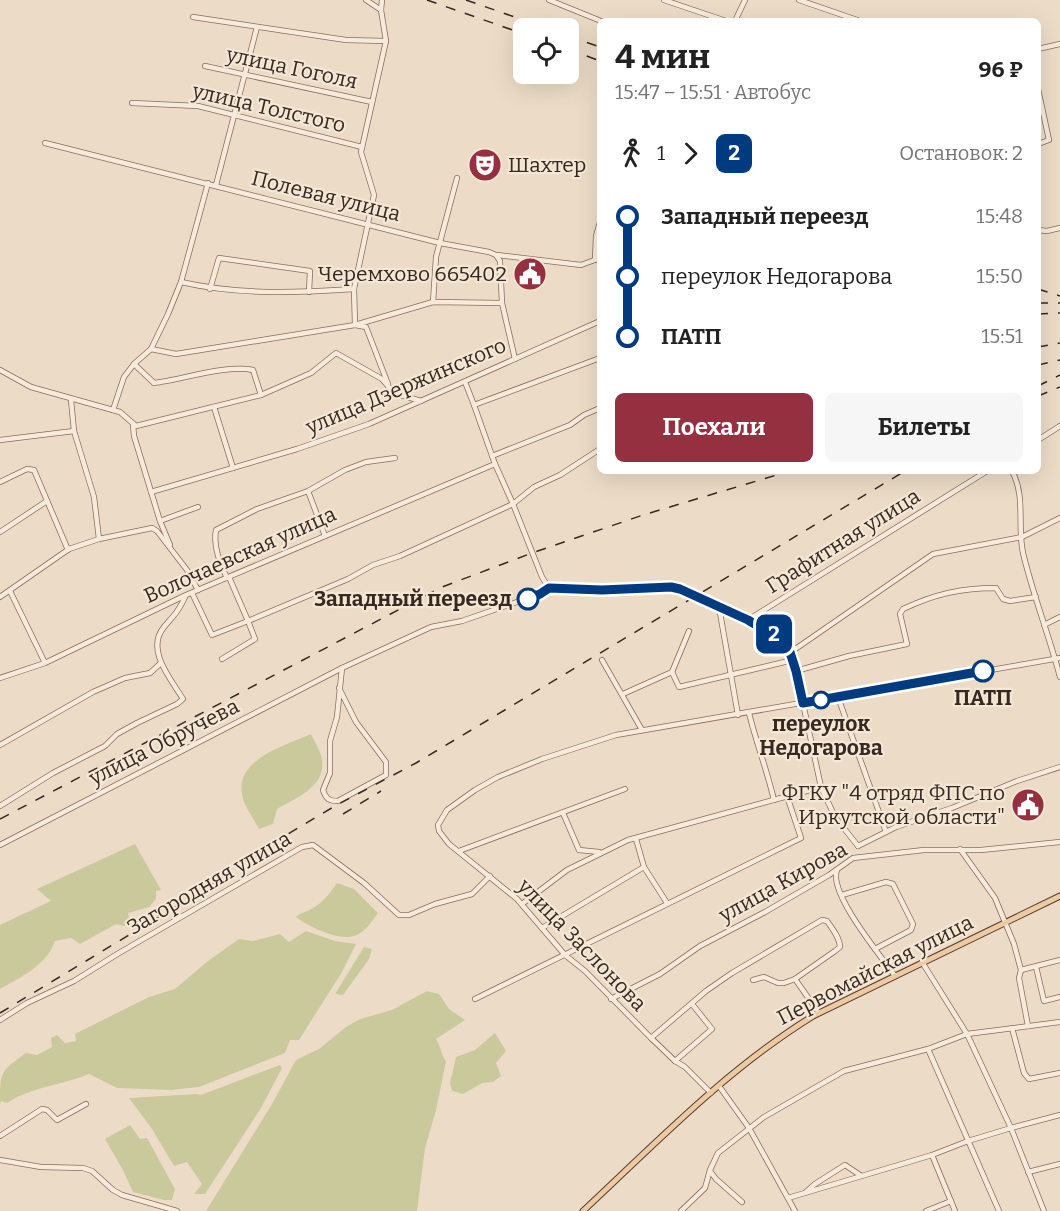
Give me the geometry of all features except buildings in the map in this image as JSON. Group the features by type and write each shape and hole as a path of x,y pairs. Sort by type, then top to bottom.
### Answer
{"main road":[{"name":"Первомайская улица","path":"583,1211 711,1093 756,1054 786,1033 819,1013 1060,896"}],"street":[{"path":"366,0 381,10"},
{"path":"355,326 354,288 374,195 361,152 386,41 381,10 382,0"},
{"path":"549,0 597,19"},
{"path":"664,0 717,18"},
{"path":"736,18 745,0"},
{"path":"799,0 851,18"},
{"path":"193,17 346,40 386,41"},
{"path":"216,184 257,27"},
{"path":"1041,48 1060,44"},
{"name":"улица Гоголя","path":"205,66 372,102"},
{"name":"улица Толстого","path":"132,103 198,106 362,147"},
{"path":"1041,103 1049,140 1041,143"},
{"name":"Полевая улица","path":"45,143 216,184 440,243 496,255 581,265 597,259"},
{"path":"433,302 436,257 457,178"},
{"path":"113,410 124,377 134,364 151,349 181,282 208,183"},
{"path":"1041,230 1060,228"},
{"path":"597,232 597,259"},
{"path":"496,255 500,261 502,303 515,359"},
{"path":"210,289 219,258 310,272 309,292"},
{"path":"181,282 210,289 309,292 354,288"},
{"path":"151,349 176,354 355,326 433,302 502,303"},
{"name":"улица Дзержинского","path":"151,492 360,427 597,322"},
{"path":"355,326 366,327 388,386"},
{"path":"133,425 143,425 261,395 311,373 336,353 382,379 394,393 421,401"},
{"path":"474,405 597,359"},
{"path":"134,364 154,383 222,370 253,370 261,395"},
{"path":"0,370 31,387 120,412 133,425 134,436 151,492 173,554"},
{"path":"465,382 495,464 542,577 549,588"},
{"path":"71,400 74,431 94,497 99,539"},
{"path":"214,407 233,468"},
{"path":"492,456 570,425 597,409"},
{"path":"1041,438 1060,426"},
{"path":"0,440 74,431"},
{"path":"0,597 68,550 99,539 152,528 158,531 187,570 212,635 348,579 513,504 534,487 560,475 597,451"},
{"path":"222,659 255,639 218,558 214,539 216,531 257,509 308,490 345,470 366,462 395,458"},
{"name":"Волочаевская улица","path":"0,678 45,663 195,591 495,464"},
{"path":"0,482 27,469 34,470 68,550"},
{"name":"Графитная улица","path":"748,620 982,474"},
{"path":"1014,474 1022,505 1023,550 1044,625 1058,659 1060,677"},
{"path":"308,490 325,536"},
{"path":"0,532 46,501"},
{"path":"160,521 198,507"},
{"path":"790,652 933,554 1022,537 1060,518"},
{"path":"339,688 356,722 386,762 386,775 338,801 331,801 326,798 323,790 330,773 330,741 340,700 339,688 342,668 431,627 472,618 540,594 549,588 602,590 671,587 680,589 748,620 787,643 796,671 821,787 835,817 858,846 853,858"},
{"path":"796,671 849,656 907,644 900,614 903,609 939,594 996,588 1003,599 1010,601 1036,597"},
{"path":"10,591 45,663"},
{"path":"0,806 53,773 105,746 117,734 183,699 161,663 157,645 159,635 177,614 186,595"},
{"path":"719,608 738,715"},
{"path":"1044,625 1060,617"},
{"path":"623,694 672,672 689,631"},
{"path":"602,660 642,730 1058,659"},
{"path":"672,672 679,687 793,660"},
{"path":"0,745 93,693 125,678 150,673 161,663"},
{"name":"улица Обручева","path":"0,845 342,668"},
{"path":"838,697 886,832"},
{"path":"749,713 774,800"},
{"name":"улица Заслонова","path":"642,730 616,735 498,777 447,810 438,825 439,831 449,844 522,904 566,955 585,970 611,999 711,1093"},
{"path":"858,846 886,832 1060,767"},
{"path":"522,904 567,870 601,852 636,839 821,787"},
{"path":"459,851 625,789"},
{"path":"474,999 801,838 787,796"},
{"path":"563,813 579,850 601,852"},
{"path":"636,839 644,867 667,903"},
{"name":"улица Кирова","path":"611,999 660,974 700,946 765,912 853,858 924,850 981,850 1060,842"},
{"name":"Загородняя улица","path":"0,1020 27,1003 74,981 302,847 313,845 364,883 399,915 409,915 435,904 472,894 490,876"},
{"path":"960,849 986,883 1006,922 1021,970 1019,978 1028,1026"},
{"path":"542,927 644,867"},
{"path":"838,867 835,879 851,915 895,976"},
{"path":"842,895 886,882 893,884 913,924 911,930 875,949"},
{"path":"651,1038 706,991 732,973 822,920 827,921 840,942 840,947 795,979 778,983 764,977 753,980"},
{"path":"1021,970 1060,960"},
{"path":"922,962 967,1034 1011,1128 1044,1211"},
{"path":"1036,967 1044,1001 1060,997"},
{"path":"795,979 819,1013"},
{"path":"675,1061 712,1029 692,1004"},
{"path":"682,1211 705,1188 718,1154 764,1117 844,1071 928,1049 967,1034 1060,1022"},
{"path":"1012,1028 1024,1073 1029,1079 1060,1073"},
{"path":"928,1049 999,1211"},
{"path":"719,1086 749,1128 795,1211"},
{"path":"0,1136 42,1109 47,1110 57,1120 86,1104"},
{"path":"788,1198 933,1155 1011,1128 1060,1116"},
{"path":"933,1155 955,1211"},
{"path":"0,1161 41,1167 83,1168 92,1171 122,1195 177,1211"},
{"path":"1028,1172 1060,1164"},
{"path":"804,1194 844,1165 860,1175"},
{"path":"710,1170 716,1179 742,1202"},
{"path":"926,1211 951,1201"}],"green space":[{"path":"311,734 322,760 319,778 301,796 277,809 273,824 259,829 245,804 241,789 250,766 273,751"},
{"path":"135,844 161,890 156,891 156,899 149,907 128,913 130,922 124,926 116,924 80,944 71,938 55,941 40,964 0,989 0,925 51,901 37,889"},
{"path":"337,883 354,889 378,913 365,930 354,936 332,935 296,917 320,903"},
{"path":"306,931 335,941 356,944 342,972 299,1040 290,1040 285,1053 199,1087 171,1090 117,1088 89,1074 26,1093 7,1103 1,1101 0,1105 1,1079 6,1069 26,1053 37,1055 52,1047 51,1038 57,1035 65,1043 76,1041 75,1034 149,997 175,989 239,939 253,941 280,934 289,942"},
{"path":"364,947 372,949 369,959 343,995 335,994"},
{"path":"427,991 439,994 449,1009 465,1020 436,1039 446,1061 425,1148 417,1211 206,1211 272,1104 296,1060 319,1049 346,1027 360,1019 392,1010"},
{"path":"495,1033 506,1051 496,1063 501,1076 493,1082 482,1083 463,1094 452,1091 450,1083 456,1057 475,1050"},
{"path":"280,1065 282,1068 261,1108 205,1194 194,1194 202,1184 187,1162 174,1166 152,1129 129,1098 201,1095"},
{"path":"130,1125 140,1139 147,1138 175,1189 172,1200 133,1192 105,1139"}],"railway":[{"path":"427,0 513,30"},
{"path":"466,0 517,18"},
{"path":"579,40 597,46"},
{"path":"579,53 597,60"},
{"path":"1041,290 1060,296"},
{"path":"1041,303 1060,303"},
{"path":"1041,314 1060,313"},
{"path":"1041,346 1060,343"},
{"path":"1041,364 1060,360"},
{"path":"1041,384 1060,375"},
{"path":"1041,395 1060,387"},
{"path":"0,819 442,587 643,515 780,474"},
{"path":"0,1013 200,892 261,850 335,806 416,763 900,474"},
{"path":"343,814 381,791"}],"bus line":[{"name":"2","path":"528,599 549,588 602,590 671,587 680,589 748,620 787,643 803,703 983,671"}],"place":[{"name":"Шахтер","path":"485,165"},
{"name":"Черемхово 665402","path":"530,274"},
{"name":"Западный переезд","path":"528,599"},
{"name":"ПАТП","path":"983,671"},
{"name":"переулок Недогарова","path":"821,700"},
{"name":"ФГКУ \"4 отряд ФПС по Иркутской области\"","path":"1028,805"}]}
